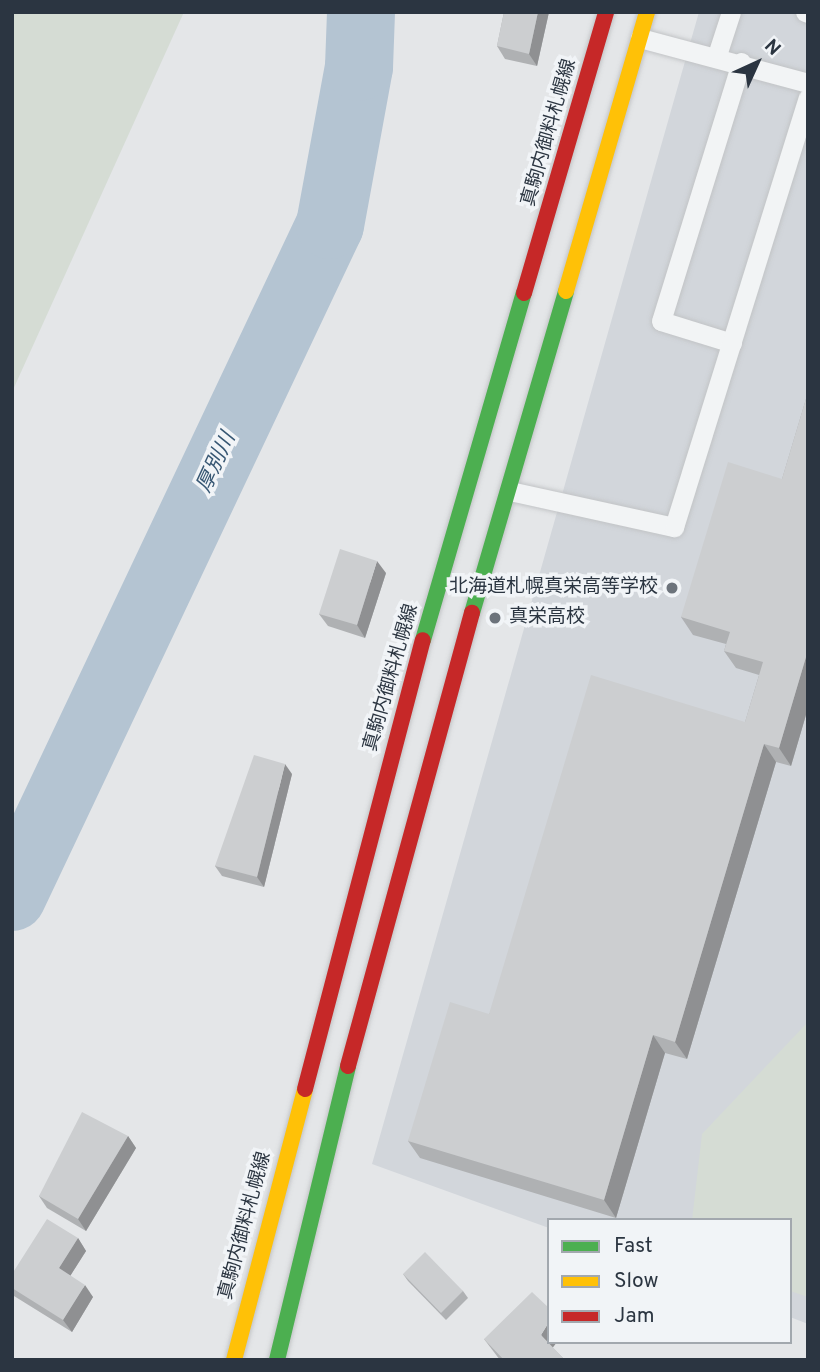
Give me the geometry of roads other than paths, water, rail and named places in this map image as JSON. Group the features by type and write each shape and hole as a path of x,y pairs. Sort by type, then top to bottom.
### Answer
{"main road":[{"name":"真駒内御料札幌線","path":"234,1360 410,685 606,12"},
{"path":"277,1360 332,1124 647,12"}],"lane":[{"path":"717,55 731,12"},
{"path":"640,38 717,55 808,83"},
{"path":"732,343 661,321 741,62"},
{"path":"510,491 674,527 808,98"}],"waterway":[{"name":"厚別川","path":"12,897 330,225 359,67 361,12"}],"place":[{"name":"北海道札幌真栄高等学校","path":"672,588"},
{"name":"真栄高校","path":"495,618"}]}
